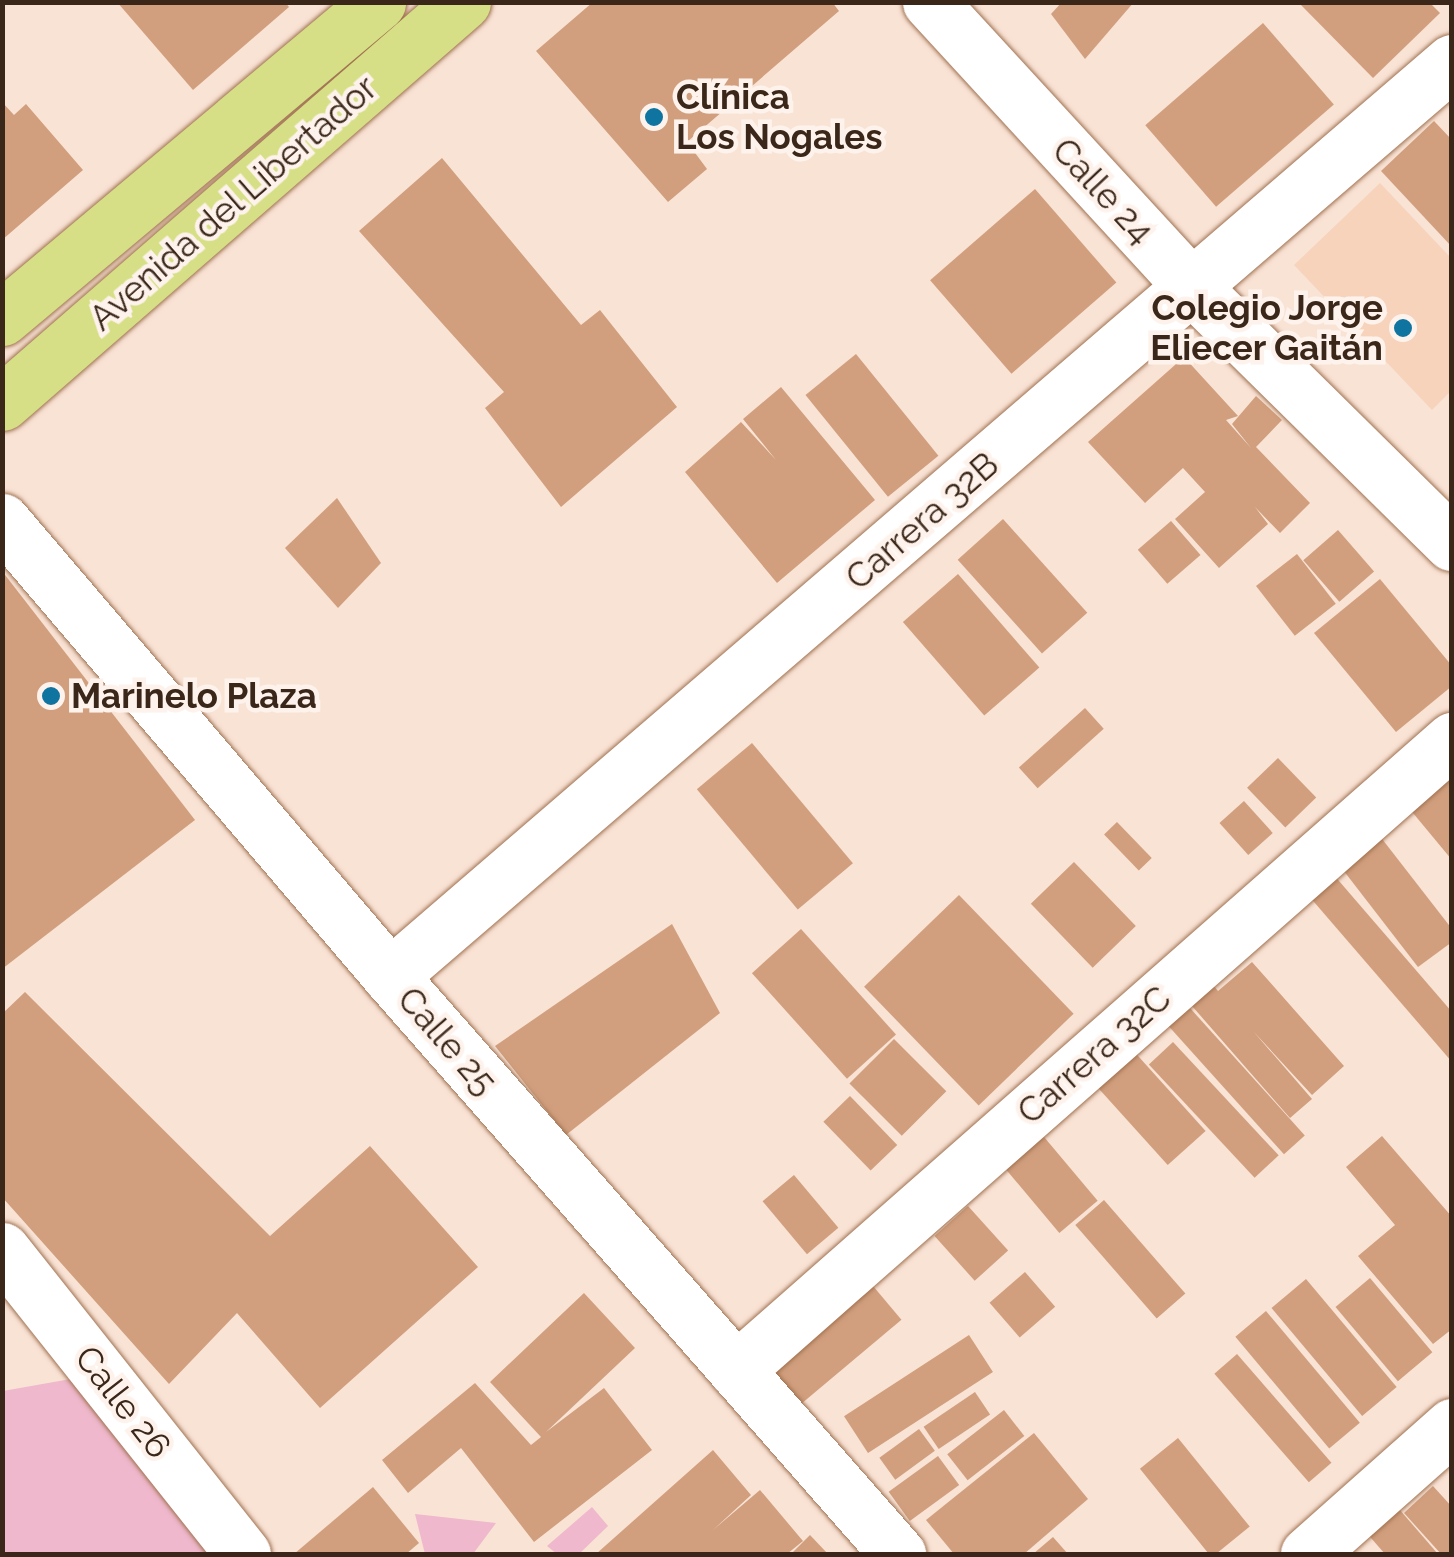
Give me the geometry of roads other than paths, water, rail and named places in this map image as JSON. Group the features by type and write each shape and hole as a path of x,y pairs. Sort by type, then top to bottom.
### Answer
{"main road":[{"name":"Avenida del Libertador","path":"2,318 378,2"},
{"name":"Avenida del Libertador","path":"2,403 463,2"}],"street":[{"name":"Calle 24","path":"930,2 1194,289 1452,542"},
{"name":"Carrera 32B","path":"390,976 1194,289 1452,62"},
{"name":"Calle 25","path":"2,522 390,976 898,1554"},
{"name":"Carrera 32C","path":"736,1370 1452,740"},
{"name":"Calle 26","path":"2,1250 243,1554"},
{"path":"1308,1554 1452,1426"}],"place":[{"name":"Clínica Los Nogales","path":"654,117"},
{"name":"Colegio Jorge Eliecer Gaitán","path":"1403,328"},
{"name":"Marinelo Plaza","path":"51,696"}]}
